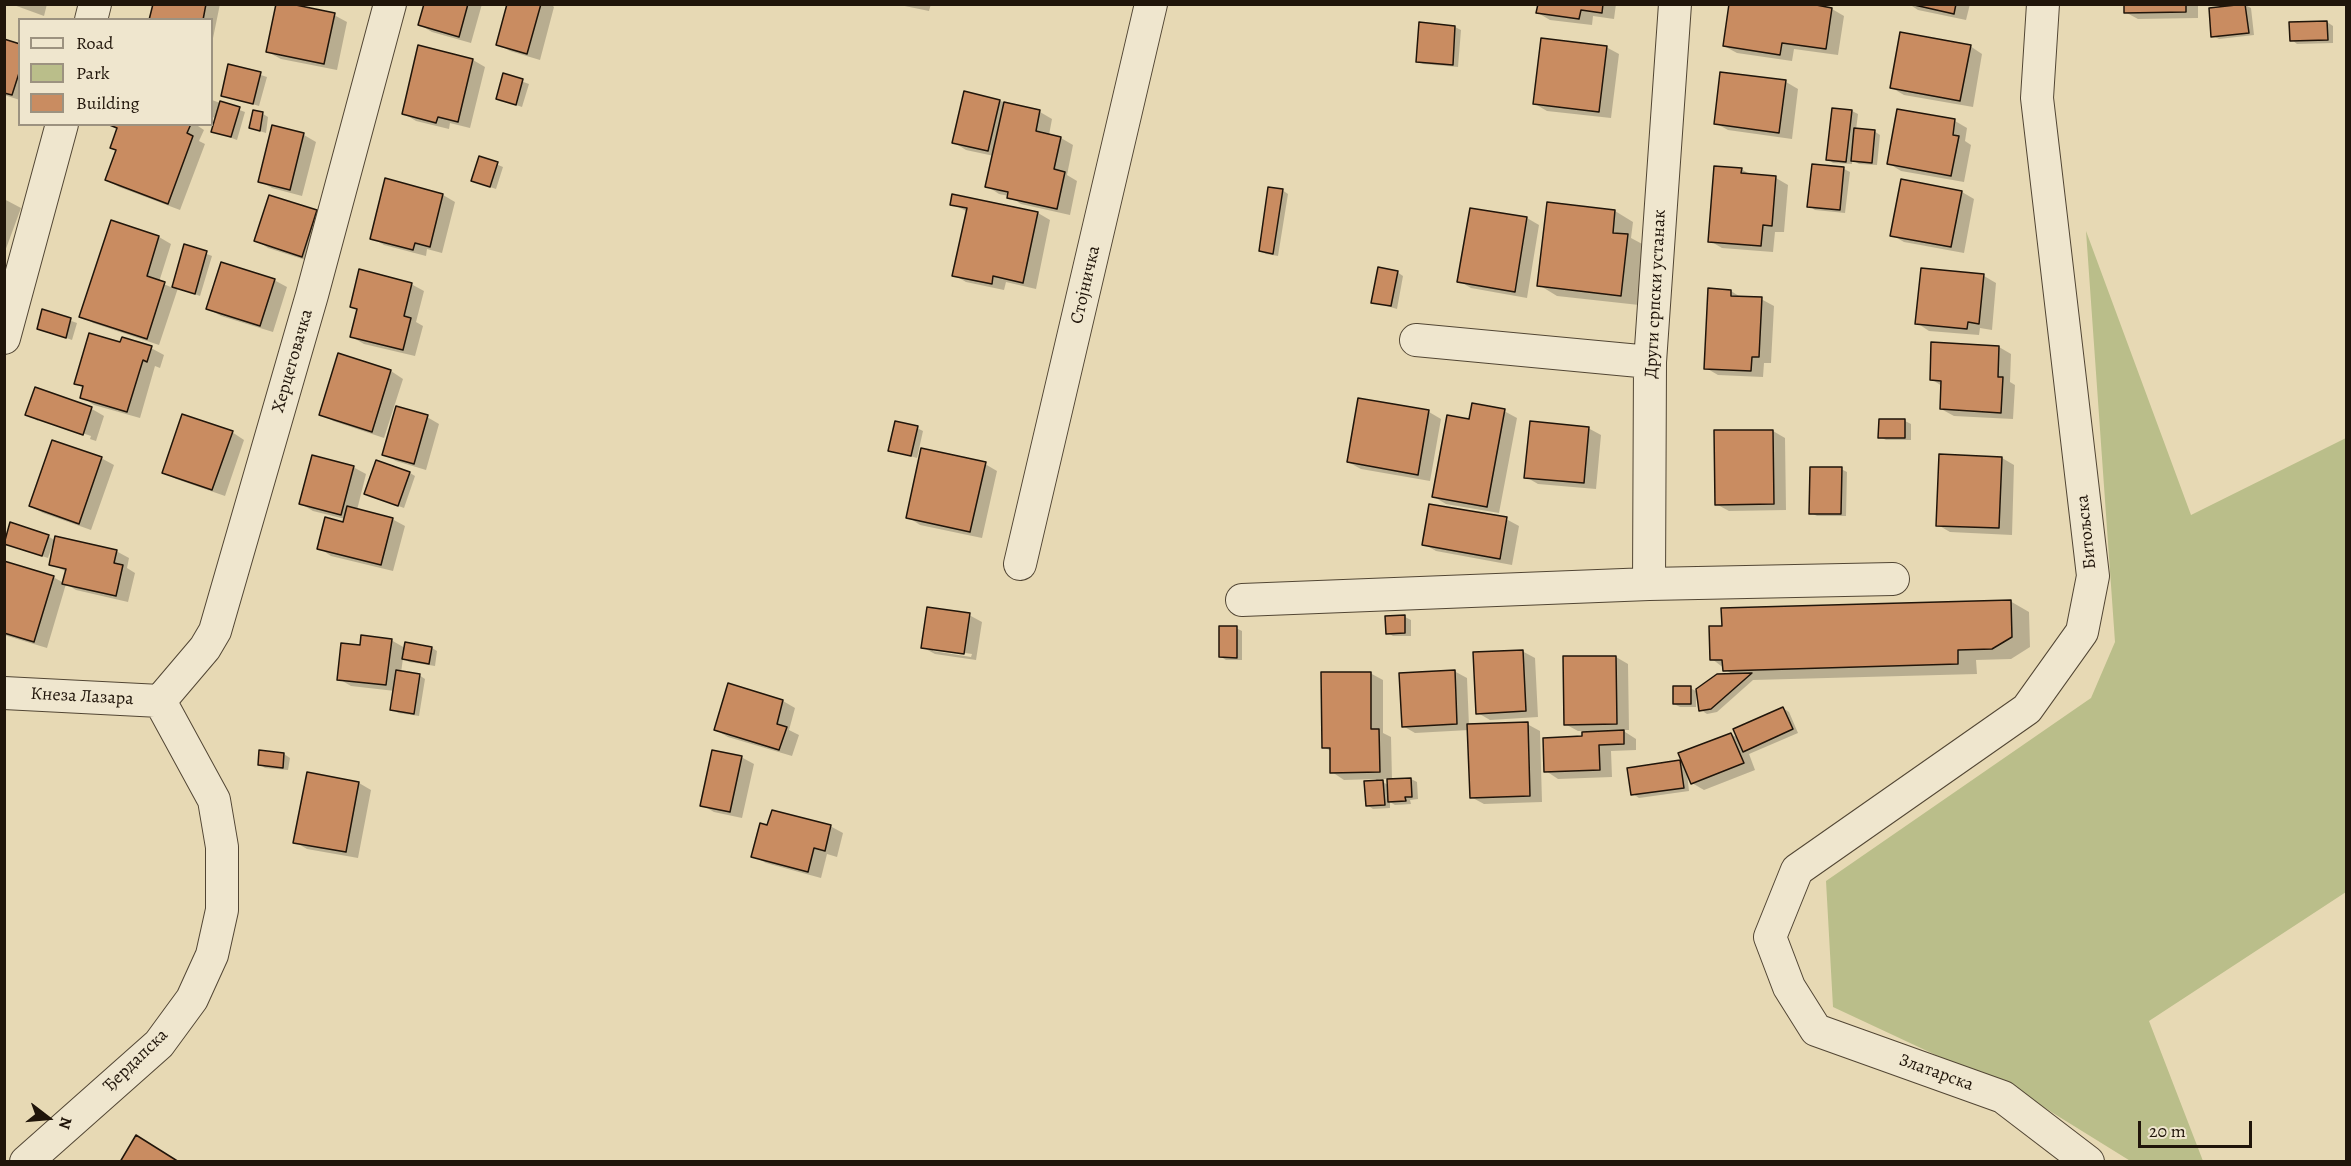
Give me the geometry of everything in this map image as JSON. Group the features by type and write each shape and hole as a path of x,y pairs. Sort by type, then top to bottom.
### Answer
{"street":[{"name":"Херцеговачка","path":"160,701 205,648 215,631 312,295 390,4"},
{"name":"Стојничка","path":"1020,564 1151,4"},
{"name":"Други српски устанак","path":"1649,584 1650,362 1675,4"},
{"name":"Битољска","path":"1789,987 1770,937 1797,870 2026,709 2082,632 2093,576 2037,98 2043,4"},
{"path":"4,338 61,126"},
{"path":"1416,340 1650,362"},
{"path":"1242,600 1649,584 1893,579"},
{"name":"Кнеза Лазара","path":"4,693 160,701"},
{"name":"Ђердапска","path":"26,1161 159,1044 192,999 212,956 222,910 222,847 214,800 160,701"},
{"name":"Златарска","path":"1789,987 1815,1030 2003,1097 2088,1161"}],"green space":[{"path":"2086,231 2191,515 2346,438 2346,892 2149,1021 2203,1161 2132,1162 2032,1100 1833,1007 1826,881 2091,698 2115,642"}],"building":[{"path":"153,4 206,4 203,18 150,18"},
{"path":"276,4 291,4 335,13 324,64 266,52"},
{"path":"424,4 468,4 459,37 418,25"},
{"path":"507,4 541,4 527,54 496,45"},
{"path":"1538,4 1603,4 1602,13 1581,10 1579,19 1536,13"},
{"path":"1729,4 1811,4 1832,8 1826,49 1782,43 1780,55 1723,46"},
{"path":"1910,4 1956,4 1954,14"},
{"path":"2124,4 2186,4 2186,12 2124,13"},
{"path":"2245,4 2249,33 2211,37 2209,8"},
{"path":"2327,21 2328,40 2290,41 2289,22"},
{"path":"1419,22 1455,26 1453,65 1416,62"},
{"path":"1900,32 1971,45 1960,101 1890,88"},
{"path":"1541,38 1607,46 1599,112 1533,104"},
{"path":"4,39 18,43 18,76 12,95 4,93"},
{"path":"418,45 473,59 458,122 438,117 436,123 402,114"},
{"path":"228,64 261,72 253,104 221,96"},
{"path":"1720,72 1786,80 1779,133 1714,124"},
{"path":"503,73 523,79 516,105 496,99"},
{"path":"964,91 1000,100 988,151 952,143"},
{"path":"220,101 240,107 231,137 211,132"},
{"path":"1004,102 1040,110 1036,131 1061,137 1054,169 1065,172 1057,209 1007,198 1008,192 985,187"},
{"path":"1832,108 1852,110 1846,162 1826,160"},
{"path":"1897,109 1955,119 1953,135 1959,136 1951,176 1887,164"},
{"path":"253,110 263,112 260,131 249,128"},
{"path":"272,125 304,133 290,190 258,182"},
{"path":"112,126 190,126 187,133 193,136 168,204 105,180 116,150 110,148 117,128"},
{"path":"1854,128 1875,130 1872,163 1851,161"},
{"path":"479,156 498,162 490,187 471,181"},
{"path":"1812,164 1844,167 1840,210 1807,207"},
{"path":"1714,166 1742,168 1741,173 1776,176 1772,226 1763,225 1761,246 1708,242"},
{"path":"385,178 443,194 430,247 415,243 413,250 370,239"},
{"path":"1901,179 1962,191 1951,247 1890,236"},
{"path":"1268,187 1283,189 1273,254 1259,251"},
{"path":"952,194 1038,212 1023,283 993,276 992,284 952,276 967,208 950,205"},
{"path":"269,195 317,210 302,257 254,241"},
{"path":"1547,202 1615,210 1613,233 1628,234 1621,296 1537,286"},
{"path":"1470,208 1527,217 1515,292 1457,282"},
{"path":"111,220 159,236 147,276 165,282 147,339 79,317"},
{"path":"184,244 207,251 195,294 172,287"},
{"path":"221,262 275,279 260,326 206,309"},
{"path":"1378,267 1398,271 1391,306 1371,303"},
{"path":"1921,268 1984,274 1979,324 1968,322 1967,329 1915,324"},
{"path":"359,269 412,283 404,316 411,318 403,350 350,337 357,309 350,307"},
{"path":"1708,288 1731,290 1731,296 1762,297 1759,357 1752,357 1751,371 1704,369"},
{"path":"42,309 71,318 66,338 37,329"},
{"path":"89,333 120,342 122,337 152,346 147,362 143,360 127,412 80,398 83,386 74,384"},
{"path":"1931,342 1999,346 1998,377 2003,377 2001,413 1940,409 1941,381 1930,380"},
{"path":"338,353 391,370 372,432 319,415"},
{"path":"35,387 92,407 83,435 25,415"},
{"path":"1358,398 1429,410 1418,475 1347,462"},
{"path":"1472,403 1505,409 1487,507 1432,497 1447,415 1469,419"},
{"path":"396,406 428,415 414,464 382,455"},
{"path":"182,414 233,431 212,490 162,473"},
{"path":"1879,419 1905,419 1905,438 1878,438"},
{"path":"895,421 918,426 911,456 888,451"},
{"path":"1530,421 1589,427 1584,483 1524,478"},
{"path":"1714,430 1773,430 1774,504 1715,505"},
{"path":"52,440 102,457 79,524 29,506"},
{"path":"921,448 986,462 970,532 906,518"},
{"path":"1939,454 2002,457 1999,528 1936,526"},
{"path":"312,455 354,466 341,515 299,504"},
{"path":"376,460 410,472 398,506 364,494"},
{"path":"1810,467 1842,467 1841,514 1809,514"},
{"path":"1429,504 1507,517 1500,559 1422,545"},
{"path":"347,506 393,518 381,565 317,549 325,517 343,522"},
{"path":"10,522 49,535 42,556 4,544"},
{"path":"55,536 117,550 114,563 123,565 116,596 62,584 66,569 49,565"},
{"path":"4,561 54,576 34,642 4,633"},
{"path":"2011,600 2012,637 1992,649 1958,650 1958,664 1723,671 1722,660 1710,660 1709,626 1722,626 1721,608"},
{"path":"927,607 970,613 964,654 921,648"},
{"path":"1405,615 1405,633 1386,634 1385,616"},
{"path":"1219,626 1237,626 1237,658 1219,657"},
{"path":"361,635 392,639 386,685 337,680 341,643 360,645"},
{"path":"405,642 432,647 429,664 402,659"},
{"path":"1523,650 1526,711 1476,714 1473,652"},
{"path":"1563,656 1616,656 1617,724 1564,725"},
{"path":"396,670 420,674 414,714 390,710"},
{"path":"1455,670 1457,724 1402,727 1399,673"},
{"path":"1321,672 1371,672 1371,729 1379,729 1380,772 1330,773 1330,748 1322,748"},
{"path":"1752,673 1711,709 1699,711 1696,689 1717,674"},
{"path":"728,683 783,700 777,724 787,727 779,750 714,730"},
{"path":"1673,686 1691,686 1691,704 1673,704"},
{"path":"1783,707 1793,729 1743,752 1733,729"},
{"path":"1528,722 1530,796 1470,798 1467,724"},
{"path":"1624,730 1624,744 1599,745 1600,770 1544,772 1543,738 1582,736 1582,732"},
{"path":"1731,733 1744,763 1691,784 1678,753"},
{"path":"259,750 284,753 283,768 258,765"},
{"path":"712,750 742,756 730,812 700,806"},
{"path":"1680,760 1684,788 1631,795 1627,768"},
{"path":"307,772 359,782 346,852 293,843"},
{"path":"1411,778 1412,797 1405,797 1406,801 1388,802 1387,779"},
{"path":"1383,780 1385,805 1366,806 1364,781"},
{"path":"772,810 831,825 825,851 814,848 808,872 751,857 760,823 767,825"},
{"path":"136,1135 179,1162 120,1162"}]}
